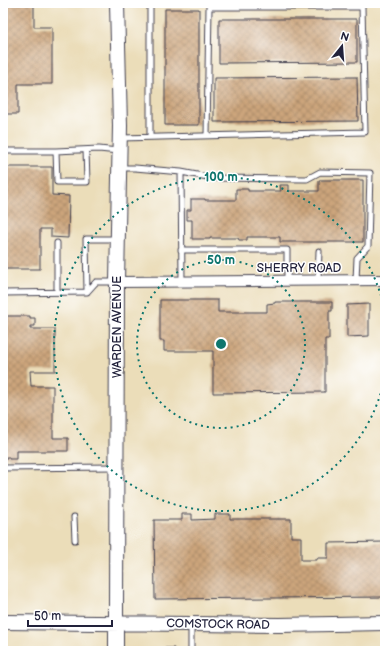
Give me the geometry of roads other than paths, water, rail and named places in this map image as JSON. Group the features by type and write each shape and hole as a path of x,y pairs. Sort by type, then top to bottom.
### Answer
{"main road":[{"name":"WARDEN AVENUE","path":"116,651 117,239 119,168 117,3"},
{"name":"COMSTOCK ROAD","path":"3,622 280,625 385,623"}],"street":[{"name":"SHERRY ROAD","path":"117,282 385,280"}],"lane":[{"path":"150,3 150,137"},
{"path":"3,151 99,149 150,137 207,136 365,132 362,7 209,5 207,136"},
{"path":"56,151 57,182 87,182 86,150"},
{"path":"119,168 181,172 213,178 307,179 320,172 370,174 368,246 357,258 356,280"},
{"path":"181,172 182,281"},
{"path":"87,292 86,239 117,239"},
{"path":"57,243 57,292"},
{"path":"181,250 287,250 287,281"},
{"path":"318,280 319,251"},
{"path":"3,293 87,292 96,282 117,282"},
{"path":"3,468 116,467"},
{"path":"74,517 75,540"},
{"path":"191,624 191,651"}]}
